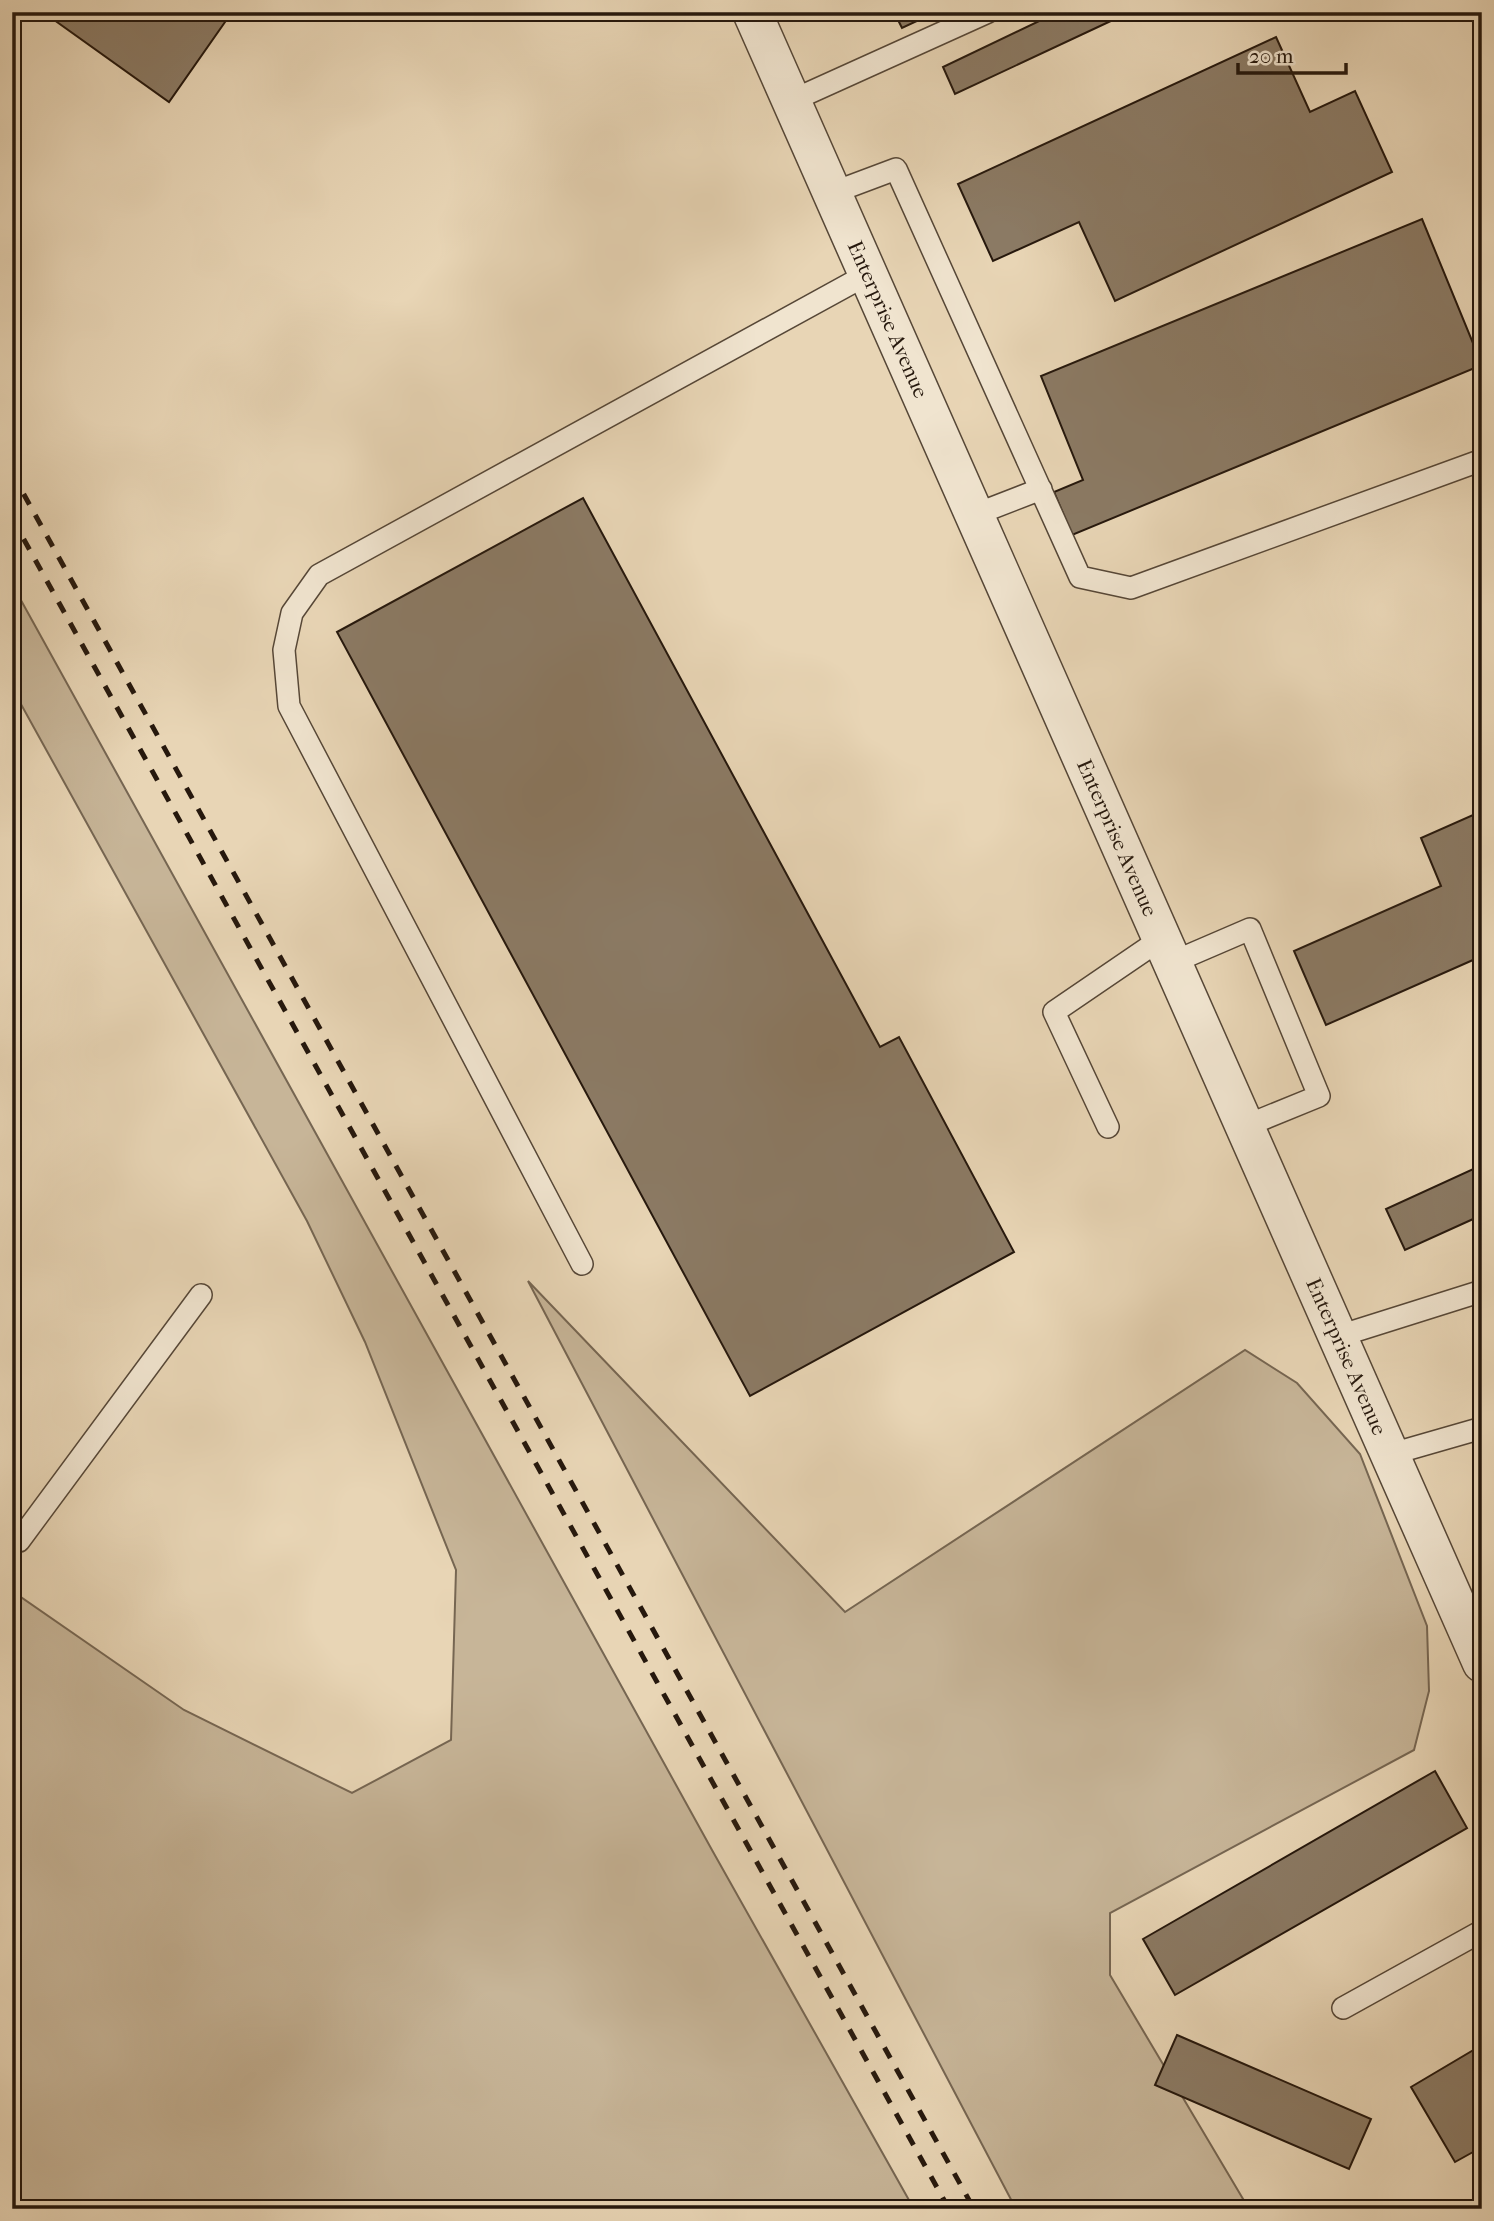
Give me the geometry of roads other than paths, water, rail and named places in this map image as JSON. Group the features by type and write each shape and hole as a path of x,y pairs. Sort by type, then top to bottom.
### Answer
{"street":[{"name":"Enterprise Avenue","path":"752,12 1482,1663"}],"lane":[{"path":"791,101 988,12"},
{"path":"832,193 896,169 1080,577 1131,588 1482,460"},
{"path":"582,1264 289,706 284,650 292,613 319,575 868,274"},
{"path":"974,515 1041,489"},
{"path":"1108,1127 1054,1012 1166,951 1250,929 1319,1096 1243,1127"},
{"path":"1336,1337 1482,1291"},
{"path":"12,1536 19,1541 201,1295"},
{"path":"1388,1455 1482,1428"},
{"path":"1342,2008 1482,1931"}],"railway":[{"path":"12,473 974,2209"},
{"path":"12,518 949,2209"}]}
